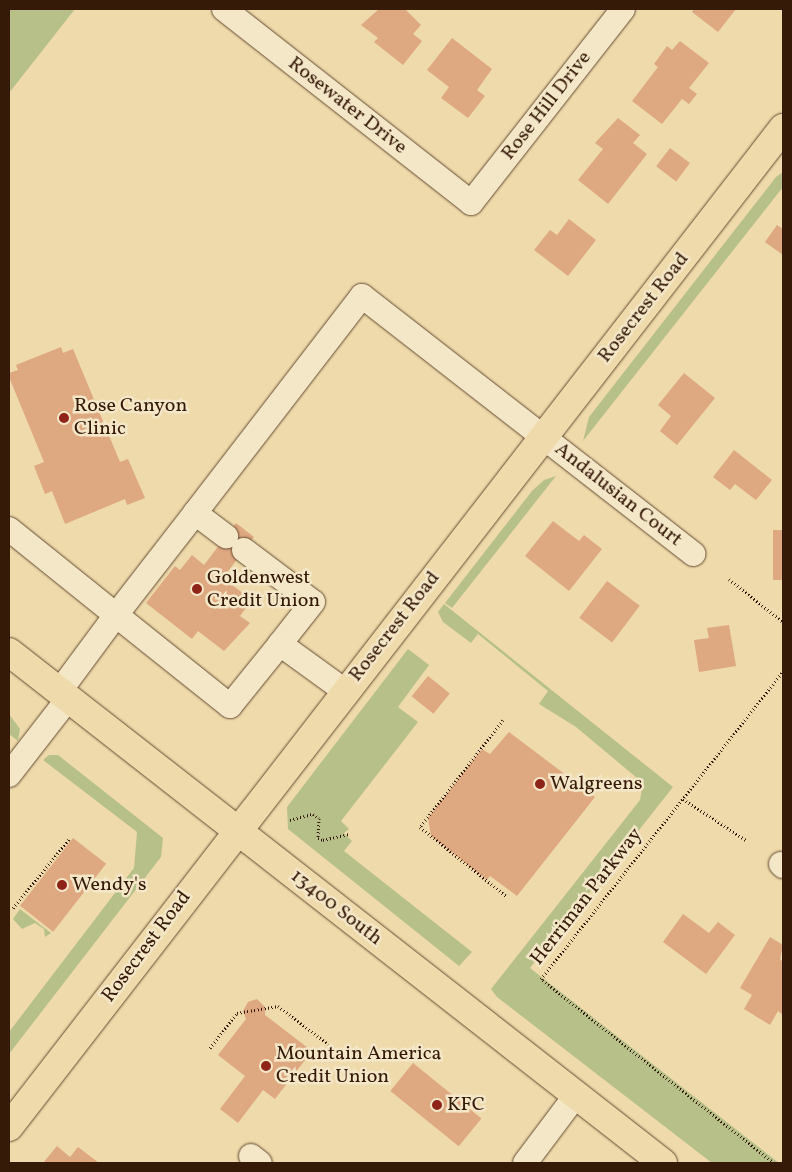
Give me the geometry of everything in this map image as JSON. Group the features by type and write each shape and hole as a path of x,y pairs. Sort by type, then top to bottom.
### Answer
{"main road":[{"name":"Rosecrest Road","path":"12,1118 782,132"},
{"name":"13400 South","path":"9,652 663,1163"},
{"path":"609,1121 644,1163"}],"street":[{"name":"Rosewater Drive","path":"224,9 471,202"},
{"name":"Rose Hill Drive","path":"471,202 623,9"},
{"name":"Andalusian Court","path":"195,513 362,296 693,554"},
{"path":"9,529 116,615 230,706 313,602 195,513 116,615 9,775"},
{"path":"280,644 345,692"},
{"path":"525,1163 576,1095"}],"path":[{"path":"729,579 783,622"},
{"name":"Herriman Parkway","path":"774,1163 540,979 783,672"},
{"path":"503,720 420,827 506,896"},
{"path":"683,799 746,840"},
{"path":"290,820 313,814 319,818 318,838 323,840 348,834"},
{"path":"13,908 68,839"},
{"path":"210,1048 237,1013 278,1006 328,1044"}],"green space":[{"path":"9,9 75,9 9,93"},
{"path":"783,172 783,187 583,441 589,417 776,177"},
{"path":"556,476 452,608 445,603 532,491 544,480"},
{"path":"444,604 673,787 530,968 779,1163 712,1163 497,997 491,989 640,800 643,783 576,727 539,704 548,691 478,634 471,643 443,622 438,612"},
{"path":"408,649 429,665 398,707 418,722 341,821 349,829 344,833 352,841 344,851 472,952 459,966 288,829 287,807"},
{"path":"9,714 20,729 18,741 9,734"},
{"path":"49,755 58,755 163,838 161,857 9,1054 9,1032 134,868 137,832 43,760"},
{"path":"20,909 51,933 45,937 44,929 35,923 22,929 13,919"}],"building":[{"path":"379,9 405,9 421,25 413,34 422,41 403,65 374,42 378,38 361,25"},
{"path":"694,9 736,9 718,32 692,12"},
{"path":"452,38 492,69 477,90 485,96 468,118 441,98 449,87 427,70"},
{"path":"680,41 709,63 689,88 697,94 689,104 682,99 662,124 632,101 658,67 654,64 667,46 672,50"},
{"path":"618,118 640,135 633,143 647,154 608,204 578,180 603,149 595,143"},
{"path":"670,148 690,163 676,181 656,166"},
{"path":"569,219 596,240 568,276 534,250 550,230 557,235"},
{"path":"777,225 783,229 783,255 765,242"},
{"name":"Rose Canyon Clinic","path":"61,347 63,353 73,349 120,462 128,459 145,498 127,505 125,499 65,524 52,491 45,494 34,466 44,462 9,377 9,373 18,370 16,365"},
{"path":"684,373 715,398 677,445 660,431 671,416 658,405"},
{"path":"734,450 772,480 756,500 735,484 730,490 713,477"},
{"path":"553,521 579,541 584,535 602,549 569,591 525,556"},
{"name":"Goldenwest Credit Union","path":"236,523 254,537 223,578 252,600 240,616 250,623 224,651 198,631 192,639 146,603 175,566 180,570 192,555 204,565"},
{"path":"773,530 783,530 783,580 773,580"},
{"path":"607,581 640,606 612,642 579,618"},
{"path":"729,625 736,666 699,672 694,640 709,638 707,628"},
{"path":"428,676 450,694 433,714 412,696"},
{"name":"Walgreens","path":"509,732 595,797 517,896 490,876 487,880 431,836 428,818 482,749 490,754"},
{"name":"Wendy's","path":"73,838 106,864 53,932 20,906"},
{"path":"683,914 709,933 718,922 735,935 706,974 663,942"},
{"path":"770,937 783,945 780,959 783,962 783,1015 778,1011 770,1025 744,1009 752,995 740,988"},
{"name":"Mountain America Credit Union","path":"257,999 265,1007 265,1015 312,1051 275,1099 263,1090 238,1123 220,1109 245,1076 218,1055 246,1019 243,1011 248,1002"},
{"name":"KFC","path":"413,1063 481,1118 459,1146 390,1091"},
{"path":"57,1146 70,1157 78,1147 99,1163 43,1163"}],"place":[{"name":"Rose Canyon Clinic","path":"64,418"},
{"name":"Goldenwest Credit Union","path":"197,589"},
{"name":"Walgreens","path":"540,784"},
{"name":"Wendy's","path":"62,885"},
{"name":"Mountain America Credit Union","path":"266,1066"},
{"name":"KFC","path":"437,1105"}]}
